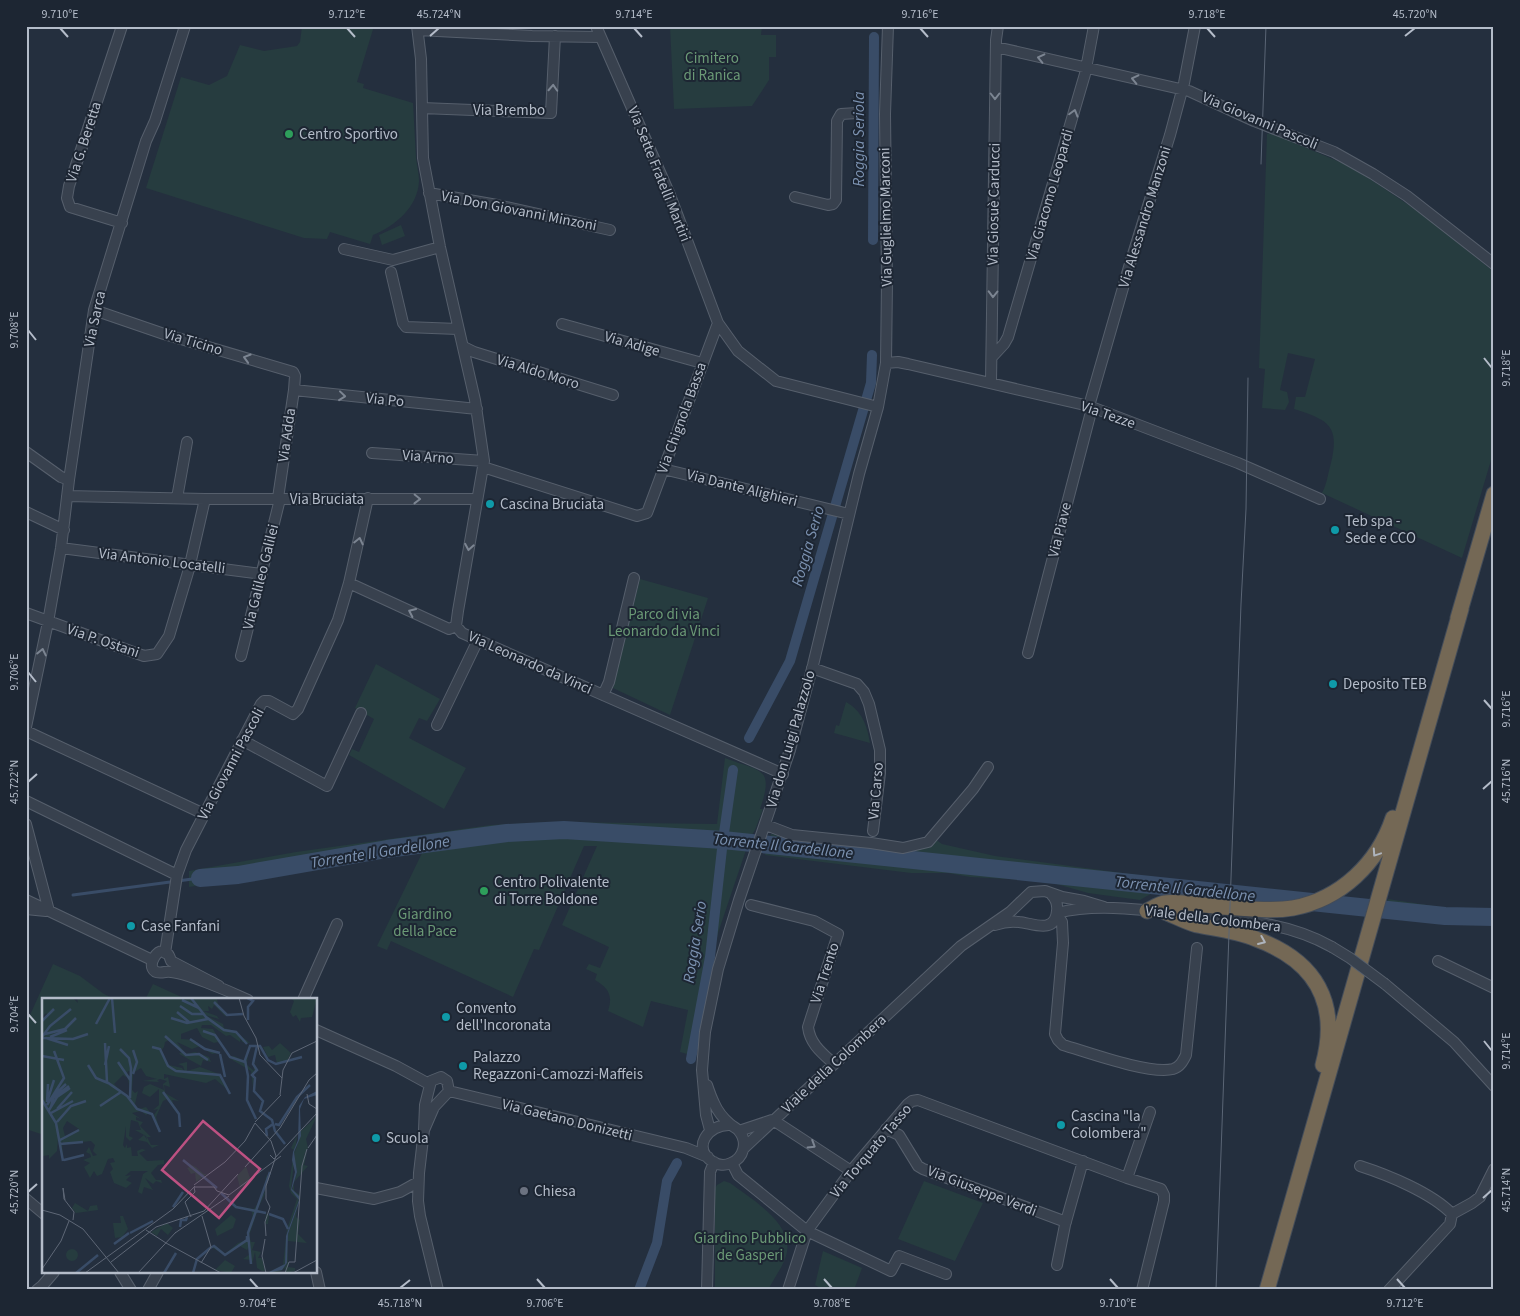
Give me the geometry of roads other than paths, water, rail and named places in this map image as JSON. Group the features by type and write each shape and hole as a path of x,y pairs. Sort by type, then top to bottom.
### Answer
{"highway":[{"path":"1267,1290 1494,494"},
{"path":"1147,911 1165,902 1281,909 1304,905 1336,892 1351,881 1367,865 1389,830 1461,609"},
{"path":"1165,912 1196,924 1221,928 1278,948 1294,958 1308,971 1324,1000 1328,1017 1328,1036 1324,1060 1310,1112 1310,1143"}],"street":[{"name":"Via G. Beretta","path":"122,26 72,177 67,198 70,207 122,223"},
{"name":"Via Sarca","path":"26,727 48,622 64,530 69,480 94,310 146,141 155,121 186,26"},
{"name":"Via Sette Fratelli Martiri","path":"596,26 670,195 718,323 738,351 776,381 878,407"},
{"name":"Via Guglielmo Marconi","path":"878,407 886,363 887,281 880,114 888,26"},
{"name":"Via Giosuè Carducci","path":"991,382 996,47 998,26"},
{"name":"Via Giacomo Leopardi","path":"992,357 1004,344 1008,336 1087,68 1094,26"},
{"name":"Via Alessandro Manzoni","path":"1090,407 1126,276 1170,135 1182,90 1195,26"},
{"path":"456,626 483,464 477,409 440,247 423,158 417,28 555,36 600,36"},
{"name":"Via Brembo","path":"422,108 551,112 555,36"},
{"name":"Via Giovanni Pascoli","path":"996,47 1190,91 1254,121 1308,141 1347,159 1407,196 1494,264"},
{"path":"795,197 828,205 836,200 837,121 841,114 857,113"},
{"name":"Via Don Giovanni Minzoni","path":"429,194 497,205 610,230"},
{"path":"344,249 393,260 440,247"},
{"path":"391,272 403,323 406,327 458,330"},
{"name":"Via Ticino","path":"94,310 164,334 293,372"},
{"name":"Via Chignola Bassa","path":"483,464 637,516 647,513 718,323"},
{"name":"Via Adige","path":"562,324 702,363"},
{"name":"Via Aldo Moro","path":"464,347 474,352 613,395"},
{"name":"Via Tezze","path":"886,363 898,362 908,364 991,382 1090,407 1238,462 1320,499"},
{"name":"Via Adda","path":"279,498 294,390 295,376 293,372"},
{"name":"Via Po","path":"294,390 477,409"},
{"name":"Via don Luigi Palazzolo","path":"707,1290 711,1160 704,1149 707,1134 702,1070 706,1032 718,969 783,774 812,668 849,514 878,407"},
{"name":"Via Piave","path":"1028,653 1090,407"},
{"path":"177,498 187,442"},
{"path":"26,452 61,477 69,480"},
{"name":"Via Arno","path":"372,453 483,464"},
{"name":"Via Dante Alighieri","path":"663,469 849,514"},
{"name":"Via Bruciata","path":"67,496 204,499 477,499"},
{"name":"Via Galileo Galilei","path":"241,656 279,498"},
{"name":"Via Giovanni Pascoli","path":"165,952 177,875 186,850 261,704 264,701 269,701 293,714 298,709 338,620 349,582 368,498"},
{"path":"190,565 204,499"},
{"path":"26,512 64,530"},
{"name":"Via Antonio Locatelli","path":"61,548 262,574"},
{"name":"Via P. Ostani","path":"26,613 144,656 157,654 169,636 190,565"},
{"name":"Via Leonardo da Vinci","path":"604,696 634,578"},
{"name":"Via Leonardo da Vinci","path":"349,582 449,629 456,626 462,633 783,774"},
{"path":"437,725 478,640"},
{"name":"Via Carso","path":"812,668 857,684 864,692 869,704 880,750 880,773 873,830"},
{"path":"242,740 327,786 361,713"},
{"path":"26,731 204,814"},
{"path":"764,830 903,848 928,842 973,789 988,767"},
{"path":"26,801 177,875"},
{"path":"26,824 49,911"},
{"name":"Viale della Colombera","path":"744,1148 961,946 1010,912 1032,892 1040,890 1104,907"},
{"path":"1050,894 1057,903 1057,914 1062,922 1062,949 1055,1034 1063,1045 1115,1060 1165,1070 1175,1068 1182,1063 1186,1055 1197,948"},
{"path":"1024,898 1021,912 1029,924"},
{"path":"26,900 152,960"},
{"name":"Via Trento","path":"751,905 814,921 838,934 808,1027 809,1036 814,1045 834,1064"},
{"name":"Viale della Colombera","path":"986,929 1002,923 1019,922 1041,927 1053,921 1057,914 1076,908 1104,907 1274,924 1304,933 1350,958 1385,984 1454,1042 1494,1086"},
{"path":"26,909 49,911"},
{"path":"304,998 337,924"},
{"path":"1041,927 1056,935 1062,949"},
{"path":"159,952 165,952 169,955 170,966 160,972 155,970 152,965 154,955 159,952"},
{"path":"1438,961 1494,988"},
{"path":"170,966 244,998"},
{"name":"Via Gaetano Donizetti","path":"318,1031 396,1066 429,1087 434,1098 446,1094 686,1148 711,1160"},
{"name":"Via don Luigi Palazzolo","path":"702,1070 714,1104 744,1141 744,1148"},
{"name":"Viale della Colombera","path":"1483,1072 1494,1076"},
{"name":"Via Gaetano Donizetti","path":"429,1087 431,1081 437,1077 444,1078 449,1084 446,1094"},
{"path":"429,1087 424,1105 424,1130 418,1182 420,1216 438,1290"},
{"path":"424,1130 434,1108 446,1094"},
{"name":"Via Torquato Tasso","path":"788,1290 807,1231 851,1171 886,1129 908,1104 918,1100 1161,1189 1164,1194 1164,1201 1142,1290"},
{"path":"1127,1178 1150,1112"},
{"path":"773,1120 851,1171"},
{"name":"Viale della Colombera","path":"735,1128 773,1120"},
{"path":"686,1148 717,1126 735,1128"},
{"name":"Via Giuseppe Verdi","path":"886,1129 899,1135 918,1166 922,1169 1066,1222"},
{"path":"711,1160 726,1165 732,1163 742,1155 744,1148"},
{"path":"1057,1266 1066,1222 1083,1161"},
{"path":"732,1163 738,1175 807,1231 891,1271 899,1256 946,1274"},
{"path":"1360,1166 1380,1173 1434,1199 1445,1206 1452,1214"},
{"path":"1389,1290 1450,1224 1452,1214 1472,1203 1480,1196 1493,1170"},
{"path":"318,1188 374,1199 400,1192 418,1182"},
{"path":"28,1203 42,1213"},
{"path":"36,1290 52,1274"},
{"path":"121,1274 130,1290"},
{"path":"148,1290 157,1274"},
{"path":"316,1274 320,1290"}],"waterway":[{"name":"Roggia Seriola","path":"873,240 874,37"},
{"name":"Roggia Serio","path":"749,738 790,661 871,383 872,355"},
{"name":"Roggia Serio","path":"691,1059 710,957 733,770"},
{"name":"Torrente Il Gardellone","path":"200,878 238,875 387,849 507,833 564,830 723,840 1445,916 1494,917"},
{"name":"Torrente Il Gardellone","path":"73,895 200,878"},
{"name":"Roggia Serio","path":"639,1290 657,1243 667,1181 677,1163"}],"tram line":[{"path":"1261,164 1266,26"},
{"path":"1216,1290 1246,509 1248,378"}],"place":[{"name":"Centro Sportivo","path":"289,134"},
{"name":"Cascina Bruciata","path":"490,504"},
{"name":"Teb spa - Sede e CCO","path":"1335,530"},
{"name":"Deposito TEB","path":"1333,684"},
{"name":"Centro Polivalente di Torre Boldone","path":"484,891"},
{"name":"Case Fanfani","path":"131,926"},
{"name":"Convento dell'Incoronata","path":"446,1017"},
{"name":"Palazzo Regazzoni-Camozzi-Maffeis","path":"463,1066"},
{"name":"Cascina \"la Colombera\"","path":"1061,1125"},
{"name":"Scuola","path":"376,1138"},
{"name":"Chiesa","path":"524,1191"}],"park label":[{"name":"Cimitero di Ranica","path":"712,66"},
{"name":"Parco di via Leonardo da Vinci","path":"664,622"},
{"name":"Giardino della Pace","path":"425,922"},
{"name":"Giardino Pubblico de Gasperi","path":"750,1246"}]}
